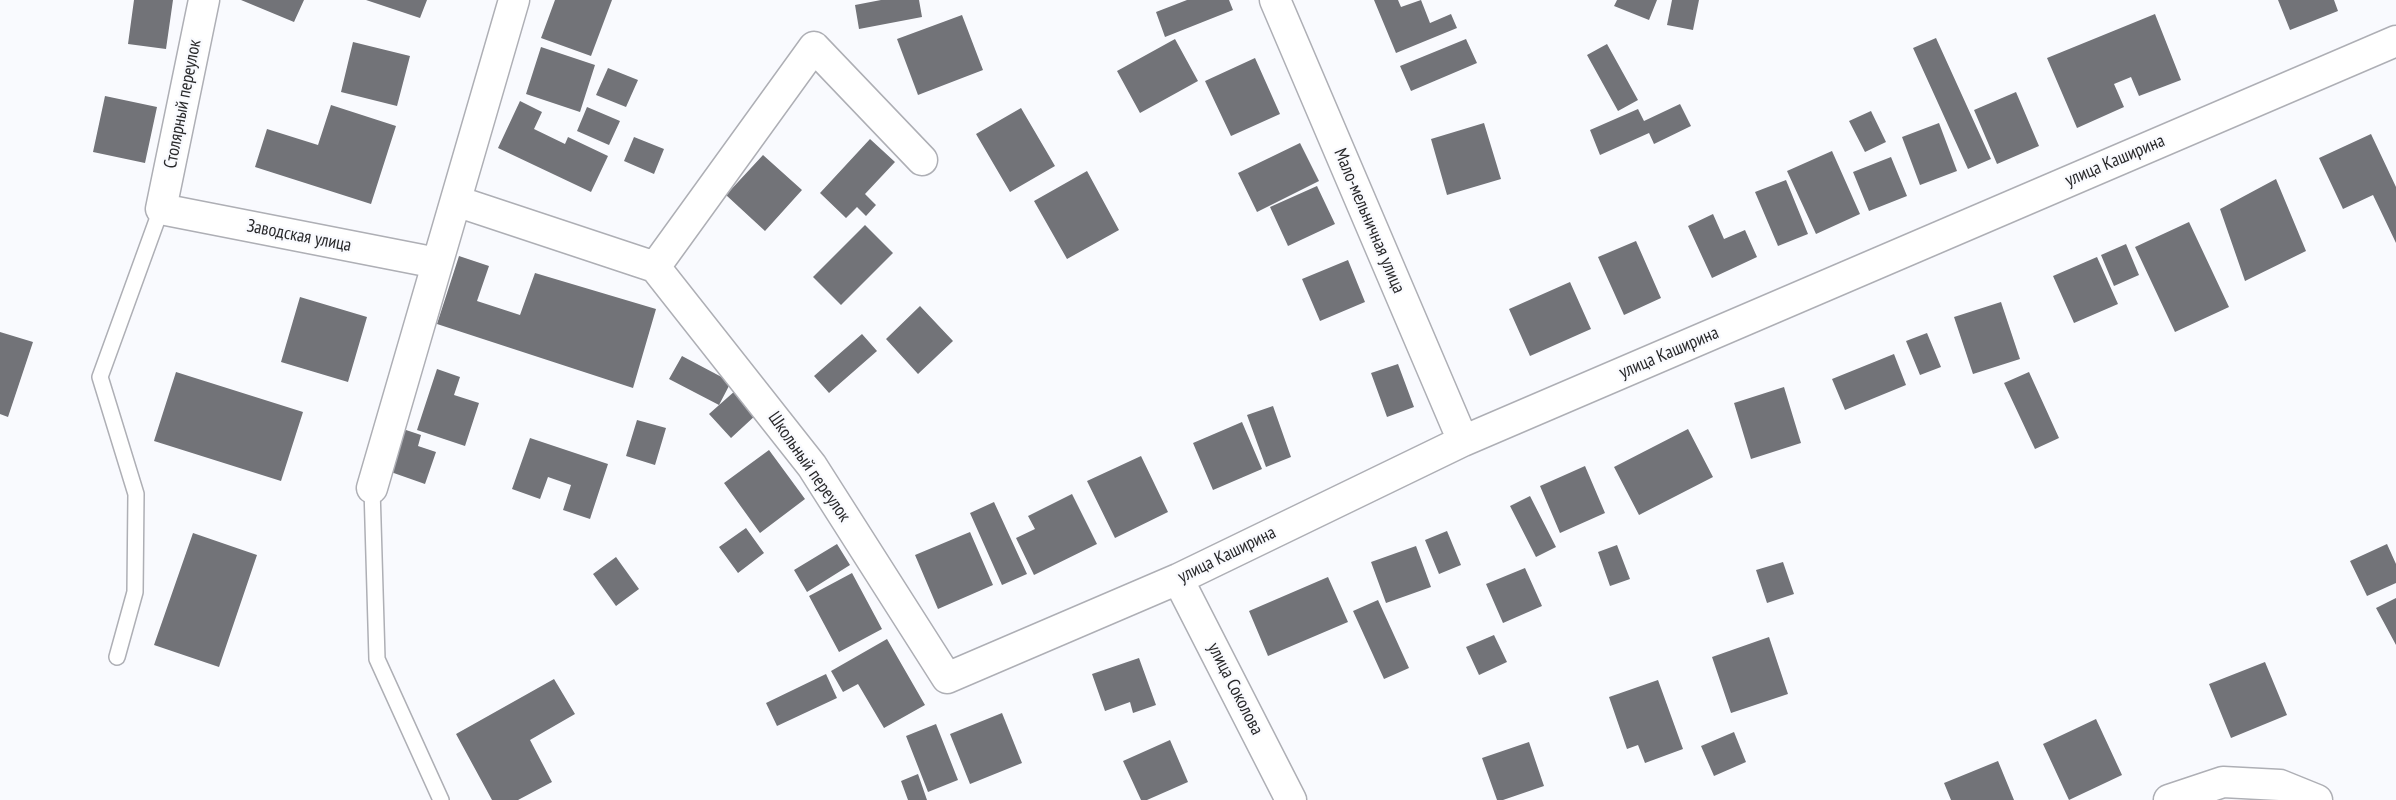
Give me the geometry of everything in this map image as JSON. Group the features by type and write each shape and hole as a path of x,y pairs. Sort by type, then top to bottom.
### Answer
{"street":[{"name":"Столярный переулок","path":"162,209 204,0"},
{"path":"372,488 513,0"},
{"name":"Мало-мельничная улица","path":"1275,0 1463,441"},
{"name":"улица Каширина","path":"947,678 1178,579 1463,441 2396,41"},
{"path":"456,201 655,267 814,47 922,160"},
{"name":"Заводская улица","path":"162,209 437,263"},
{"name":"Школьный переулок","path":"655,267 812,466 947,678"},
{"name":"улица Соколова","path":"1178,579 1291,800"},
{"path":"2169,800 2223,782 2280,785 2317,800"}],"lane":[{"path":"117,657 135,592 136,494 100,377 162,209"},
{"path":"372,488 377,659 441,800"}],"building":[{"path":"134,0 173,0 166,49 128,44"},
{"path":"241,0 304,0 294,22"},
{"path":"366,0 427,0 420,18"},
{"path":"555,0 612,0 591,56 541,38"},
{"path":"881,0 919,0 922,17 859,29 855,5"},
{"path":"1187,0 1229,0 1233,10 1165,37 1156,12"},
{"path":"1374,0 1398,0 1401,7 1421,0 1430,23 1451,14 1457,28 1396,53"},
{"path":"1617,0 1657,0 1649,20 1614,6"},
{"path":"1672,0 1699,0 1693,30 1667,25"},
{"path":"2278,0 2334,0 2338,11 2290,30"},
{"path":"2155,14 2181,80 2139,96 2131,77 2114,84 2124,107 2077,128 2047,58"},
{"path":"962,15 983,70 918,95 897,39"},
{"path":"1936,38 1991,159 1968,169 1913,48"},
{"path":"1175,39 1198,81 1140,113 1117,71"},
{"path":"1466,39 1477,63 1411,91 1400,66"},
{"path":"353,42 410,56 397,106 341,92"},
{"path":"1607,44 1638,100 1618,111 1587,55"},
{"path":"541,47 595,65 580,112 526,94"},
{"path":"1255,58 1280,114 1231,136 1205,81"},
{"path":"608,68 638,80 626,107 596,95"},
{"path":"2016,92 2039,146 1997,164 1974,110"},
{"path":"105,96 157,107 145,163 93,152"},
{"path":"520,101 542,112 534,129 565,144 568,137 608,156 591,192 498,148"},
{"path":"1680,104 1691,126 1654,144 1649,133 1600,155 1590,130 1638,109 1644,121"},
{"path":"331,105 396,126 371,204 255,167 267,129 318,145"},
{"path":"587,107 620,121 609,145 577,131"},
{"path":"1021,108 1055,166 1010,192 976,134"},
{"path":"1871,111 1886,142 1865,152 1849,121"},
{"path":"1484,123 1501,179 1447,195 1431,139"},
{"path":"1939,123 1957,171 1920,185 1902,137"},
{"path":"2371,134 2396,187 2396,243 2373,195 2343,209 2319,158"},
{"path":"634,137 664,149 654,174 624,161"},
{"path":"870,139 895,162 865,194 876,205 866,216 857,207 846,218 820,193"},
{"path":"1300,143 1319,181 1257,212 1238,173"},
{"path":"1832,151 1860,214 1816,234 1787,171"},
{"path":"763,155 802,190 765,231 726,195"},
{"path":"1891,157 1907,196 1869,211 1853,172"},
{"path":"1087,171 1119,230 1067,259 1034,201"},
{"path":"2276,179 2306,251 2245,281 2220,209"},
{"path":"1786,180 1808,234 1778,246 1755,192"},
{"path":"1317,186 1335,224 1288,246 1270,207"},
{"path":"1713,214 1724,239 1745,230 1757,257 1712,278 1688,226"},
{"path":"2189,222 2229,307 2175,332 2135,247"},
{"path":"865,225 893,253 841,305 813,277"},
{"path":"1636,241 1661,298 1624,315 1598,257"},
{"path":"2126,244 2139,275 2114,286 2101,255"},
{"path":"459,256 489,266 477,301 520,315 535,273 656,309 633,388 437,324"},
{"path":"2097,257 2118,304 2074,323 2053,276"},
{"path":"1348,260 1365,302 1320,321 1302,279"},
{"path":"1570,282 1591,329 1530,356 1509,309"},
{"path":"300,297 367,317 348,382 281,362"},
{"path":"2001,302 2020,359 1973,374 1954,317"},
{"path":"920,306 953,341 918,374 886,339"},
{"path":"0,332 33,342 8,417 0,414"},
{"path":"1927,333 1941,367 1920,375 1906,341"},
{"path":"862,334 877,351 829,393 814,376"},
{"path":"1894,354 1906,385 1845,410 1832,379"},
{"path":"682,356 731,382 719,405 669,379"},
{"path":"1398,364 1414,407 1387,417 1371,373"},
{"path":"437,369 460,377 454,395 479,403 465,446 417,430"},
{"path":"176,372 303,412 281,481 154,441"},
{"path":"2029,372 2059,438 2035,449 2004,383"},
{"path":"1784,387 1801,443 1751,459 1734,403"},
{"path":"736,390 757,414 731,438 709,414"},
{"path":"1273,406 1291,457 1266,467 1247,415"},
{"path":"637,420 666,428 655,465 626,456"},
{"path":"1242,422 1262,469 1213,490 1193,443"},
{"path":"403,429 421,435 418,446 436,452 425,484 388,471"},
{"path":"1688,429 1713,477 1639,515 1614,467"},
{"path":"530,438 608,464 590,519 563,510 571,485 548,477 540,499 512,489"},
{"path":"769,450 805,499 760,533 724,483"},
{"path":"1141,456 1168,512 1115,538 1087,481"},
{"path":"1585,466 1605,513 1560,533 1540,486"},
{"path":"1072,494 1097,544 1034,575 1016,538 1035,529 1028,516"},
{"path":"1530,496 1556,547 1536,557 1510,506"},
{"path":"994,502 1027,574 1002,585 970,513"},
{"path":"746,528 764,553 738,573 719,547"},
{"path":"1447,531 1461,565 1439,574 1425,540"},
{"path":"970,532 993,585 938,609 915,555"},
{"path":"193,533 257,555 219,667 154,645"},
{"path":"837,544 850,565 807,592 794,570"},
{"path":"2387,544 2396,564 2396,583 2367,596 2350,561"},
{"path":"1617,545 1630,579 1610,586 1598,552"},
{"path":"1416,546 1431,587 1386,603 1371,562"},
{"path":"616,557 639,589 616,606 593,574"},
{"path":"1783,562 1794,594 1767,603 1756,570"},
{"path":"1525,568 1542,606 1503,623 1486,584"},
{"path":"852,573 882,629 839,652 809,596"},
{"path":"1328,577 1348,622 1268,656 1249,611"},
{"path":"2396,598 2396,645 2376,608"},
{"path":"1378,600 1409,668 1384,679 1353,611"},
{"path":"1494,635 1507,662 1479,675 1466,647"},
{"path":"1769,637 1788,694 1731,713 1712,657"},
{"path":"887,639 925,705 884,728 858,684 843,692 831,671"},
{"path":"1139,658 1156,705 1133,713 1130,702 1105,711 1092,674"},
{"path":"2265,662 2287,715 2231,738 2209,684"},
{"path":"826,674 837,698 777,726 766,703"},
{"path":"554,679 575,714 530,740 552,782 518,800 492,800 456,734"},
{"path":"1658,680 1683,749 1645,763 1638,745 1627,749 1609,697"},
{"path":"1002,713 1022,763 970,784 950,734"},
{"path":"2096,719 2122,775 2069,800 2043,744"},
{"path":"936,724 958,780 928,792 906,736"},
{"path":"1734,732 1746,762 1714,776 1701,746"},
{"path":"1170,740 1188,782 1147,800 1141,800 1123,761"},
{"path":"1529,742 1544,786 1497,800 1482,758"},
{"path":"1998,761 2014,800 1951,800 1944,783"},
{"path":"918,774 927,800 908,800 901,781"}]}
